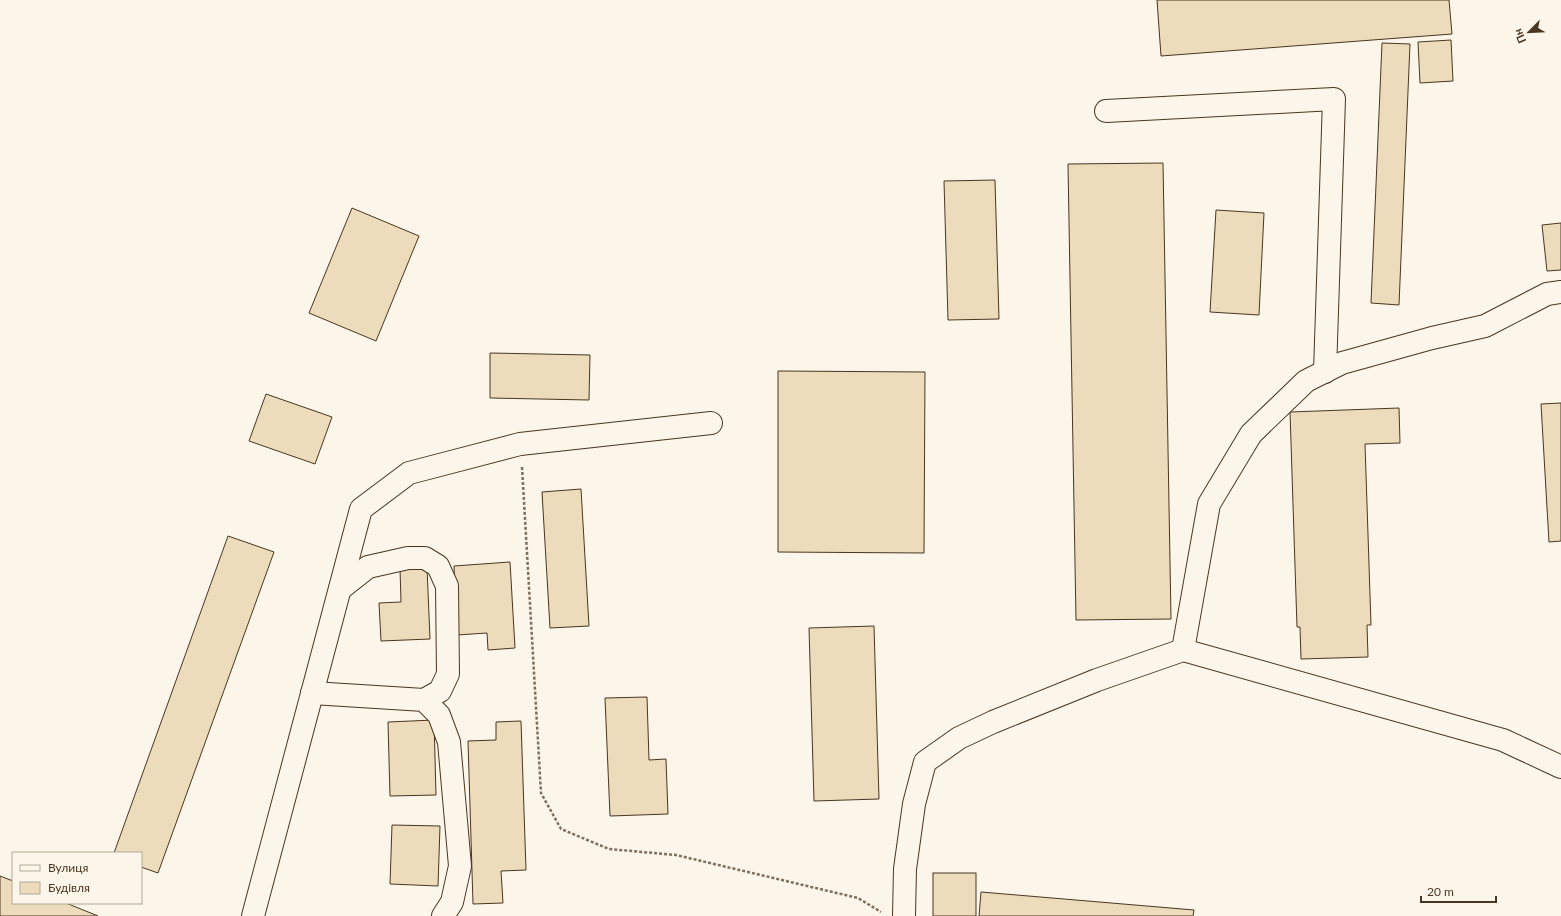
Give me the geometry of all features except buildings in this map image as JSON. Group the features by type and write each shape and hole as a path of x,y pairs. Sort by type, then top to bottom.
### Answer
{"street":[{"path":"1106,111 1334,99 1324,372"},
{"path":"1183,650 1209,504 1251,434 1306,381 1342,363 1432,338 1485,326 1547,294 1561,292"},
{"path":"253,916 361,509 409,473 520,444 711,423"},
{"path":"312,693 424,700 440,691 448,674 447,586 438,566 425,558 408,558 368,567 356,574 340,589"},
{"path":"904,916 904,869 914,804 925,762 959,738 993,722 1097,680 1183,650 1503,740 1561,767"},
{"path":"424,700 439,716 449,742 450,749 460,866 452,902 443,916"}],"path":[{"path":"520,444 541,793 561,830 609,849 676,855 858,898 882,912"}]}
